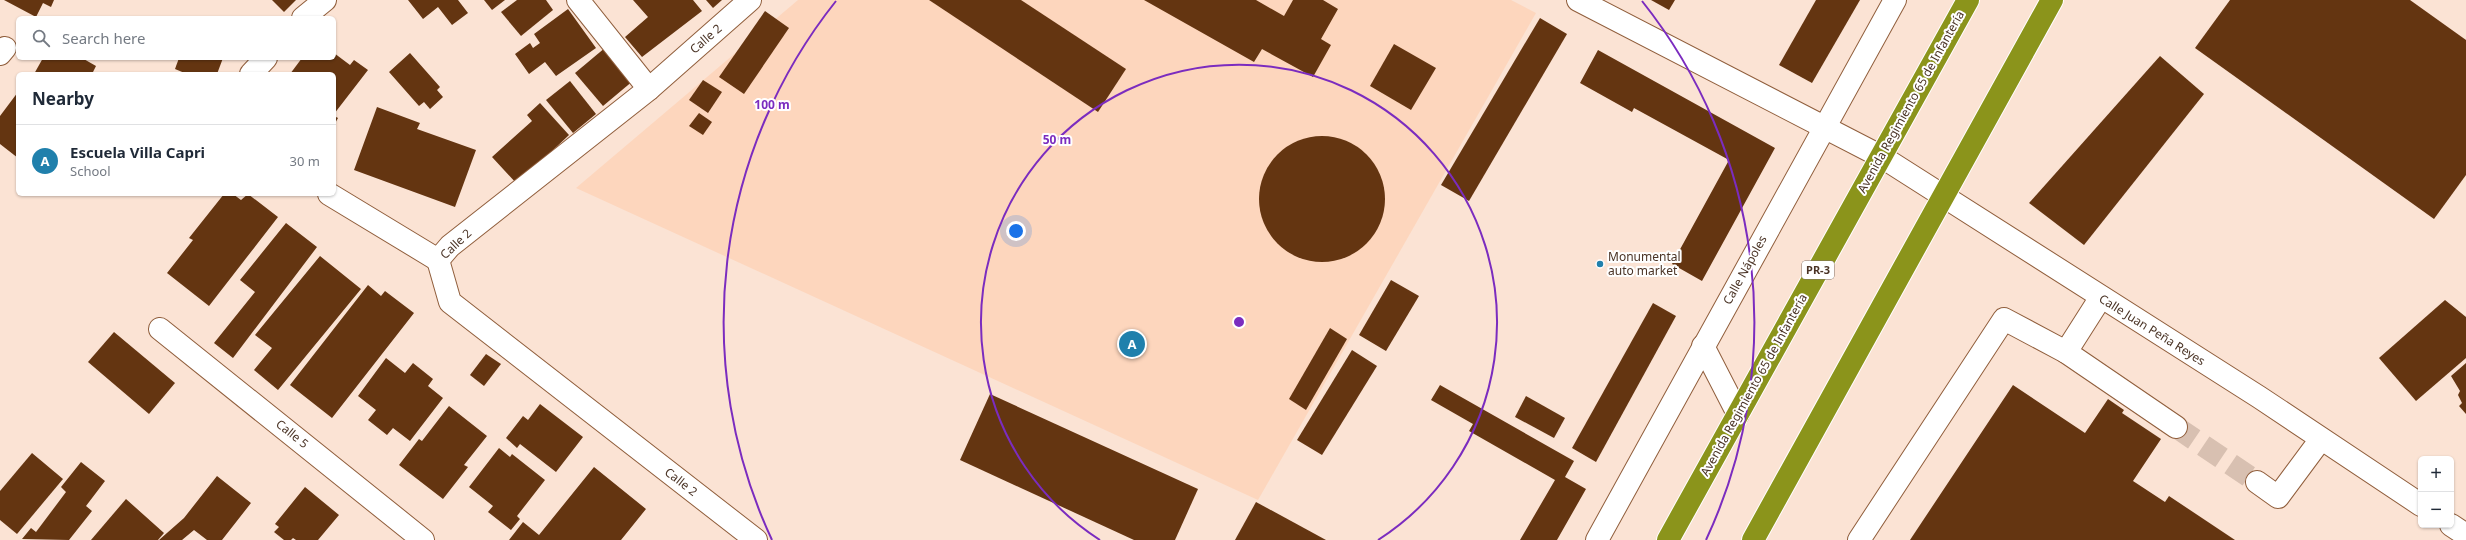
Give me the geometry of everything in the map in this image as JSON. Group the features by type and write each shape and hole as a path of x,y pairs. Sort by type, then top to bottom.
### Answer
{"highway":[{"name":"Avenida Regimiento 65 de Infantería","path":"1668,540 1968,0"},
{"path":"1753,540 2052,0"}],"street":[{"path":"305,16 325,0"},
{"path":"578,0 649,89"},
{"name":"Calle 2","path":"750,0 649,89 450,246 438,260 450,302 756,540"},
{"name":"Calle Juan Peña Reyes","path":"1578,0 1823,128 1882,156 1943,198 2101,297 2418,503"},
{"name":"Calle Nápoles","path":"1597,540 1895,0"},
{"path":"253,72 264,60"},
{"path":"332,196 438,260"},
{"path":"2066,352 2101,297"},
{"path":"1859,540 2004,319 2066,352 2176,427"},
{"name":"Calle 5","path":"160,329 423,540"},
{"path":"1703,346 1738,414"},
{"path":"2257,482 2278,497 2321,439"},
{"path":"2454,527 2466,535"}],"shaded area":[{"path":"798,0 1511,0 1536,13 1258,500 576,188"}],"building":[{"path":"4,0 54,0 51,7 43,3 36,16"},
{"path":"272,0 296,0 284,12"},
{"path":"408,0 458,0 468,13 452,25 438,7 423,19"},
{"path":"484,0 505,0 492,10"},
{"path":"517,0 546,0 553,10 521,36 501,12"},
{"path":"633,0 693,0 702,11 642,57 625,37 648,17"},
{"path":"706,0 722,0 713,8"},
{"path":"929,0 1021,0 1126,69 1098,112"},
{"path":"1144,0 1256,0 1284,16 1293,0 1323,0 1338,9 1321,39 1331,45 1313,77 1262,49 1254,62"},
{"path":"1651,0 1675,0 1669,10"},
{"path":"1816,0 1860,0 1812,83 1779,65"},
{"path":"2230,0 2410,0 2466,40 2466,175 2434,219 2195,48"},
{"path":"568,9 596,48 556,76 545,62 529,74 515,54 530,43 533,48 540,43 534,34"},
{"path":"765,11 789,28 744,94 719,77"},
{"path":"1540,18 1567,34 1469,201 1441,185"},
{"path":"1394,44 1436,68 1411,110 1370,86"},
{"path":"606,47 634,80 603,106 575,73"},
{"path":"1598,50 1775,148 1702,281 1672,264 1729,160 1634,108 1632,112 1580,83"},
{"path":"410,53 440,87 437,90 443,97 430,109 424,102 419,106 389,72"},
{"path":"336,54 350,65 354,60 368,70 336,111 336,72 292,72 300,60 336,60"},
{"path":"2160,56 2204,94 2084,245 2029,203"},
{"path":"42,60 86,60 96,66 93,72 35,72"},
{"path":"178,60 222,60 218,72 182,72 175,69"},
{"path":"703,80 722,92 708,113 689,100"},
{"path":"570,81 596,114 573,133 546,100"},
{"path":"16,95 16,156 0,144 0,116"},
{"path":"540,103 569,135 517,184 492,157 532,121 527,115"},
{"path":"377,107 420,123 417,129 476,150 455,207 354,170"},
{"path":"699,113 712,122 703,135 689,126"},
{"path":"1322,136 1334,137 1346,141 1357,147 1370,159 1380,175 1384,187 1384,211 1380,223 1374,234 1362,247 1346,257 1334,261 1322,262 1310,261 1298,257 1287,251 1274,239 1264,223 1260,211 1259,199 1260,187 1264,175 1270,164 1282,151 1298,141 1310,137"},
{"path":"222,196 236,196 241,200 246,196 251,196 278,217 209,306 167,273 193,240 189,238"},
{"path":"286,223 317,247 233,358 214,343 255,292 240,280"},
{"path":"320,256 361,289 278,390 254,370 272,348 255,335"},
{"path":"1391,280 1419,296 1386,351 1359,335"},
{"path":"368,285 381,296 385,291 414,313 332,418 290,385"},
{"path":"2445,300 2466,317 2466,358 2416,401 2379,358"},
{"path":"1653,303 1676,316 1596,462 1572,448"},
{"path":"1330,328 1347,339 1306,410 1289,399"},
{"path":"114,332 175,383 149,414 88,362"},
{"path":"1352,350 1377,366 1322,455 1297,440"},
{"path":"486,354 501,364 484,386 470,375"},
{"path":"386,358 405,373 413,363 433,379 428,386 443,398 410,441 393,428 387,435 368,420 376,410 358,396"},
{"path":"2466,363 2466,414 2459,406 2462,403 2458,395 2460,391 2451,376"},
{"path":"1440,385 1574,461 1565,477 1586,489 1557,540 1520,540 1555,480 1469,431 1473,424 1431,400"},
{"path":"2013,385 2085,433 2108,399 2124,410 2122,413 2161,439 2133,481 2165,502 2169,496 2235,540 1910,540"},
{"path":"990,394 1198,489 1175,540 1134,540 960,460"},
{"path":"1526,396 1565,418 1554,438 1515,417"},
{"path":"540,404 583,437 556,472 520,444 517,448 506,438 523,416 528,420"},
{"path":"449,406 487,436 464,465 468,467 443,499 399,465 419,439 422,441"},
{"path":"499,448 510,457 512,454 545,480 517,516 520,519 511,530 488,512 493,506 469,487"},
{"path":"32,453 63,479 17,534 0,520 0,491"},
{"path":"81,462 105,481 86,506 92,511 69,540 22,539 31,528 36,532 66,492 61,487"},
{"path":"594,467 646,509 621,540 509,540 523,522 539,535"},
{"path":"217,476 251,503 222,540 207,540 194,530 182,540 159,540 184,518"},
{"path":"305,487 339,515 318,540 296,540 293,538 291,540 284,540 274,532 279,527 275,524"},
{"path":"126,499 164,533 158,540 91,540"},
{"path":"1256,502 1326,540 1235,540"}],"tunnel":[{"path":"2176,427 2257,482"}],"place":[{"name":"Monumental auto market","path":"1600,264"},
{"name":"Escuela Villa Capri","path":"1132,344"}]}
